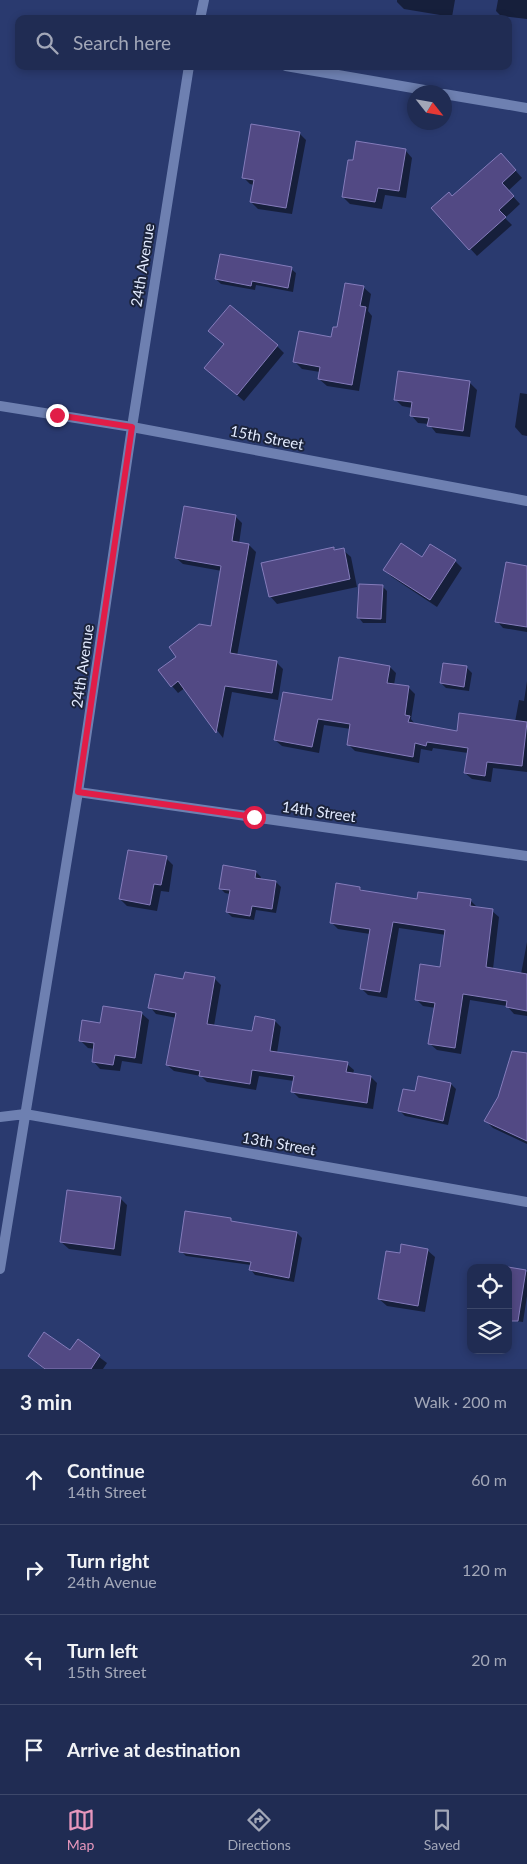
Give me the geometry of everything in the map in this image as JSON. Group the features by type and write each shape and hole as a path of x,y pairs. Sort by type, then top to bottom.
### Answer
{"street":[{"path":"201,15 204,0"},
{"name":"24th Avenue","path":"0,1269 78,792 132,427 188,70"},
{"path":"309,70 407,87"},
{"path":"452,95 527,108"},
{"name":"15th Street","path":"0,406 132,427 527,501"},
{"name":"14th Street","path":"78,792 527,856"},
{"name":"13th Street","path":"0,1117 25,1114 527,1202"}],"building":[{"path":"251,124 300,132 286,208 250,202 254,180 242,178"},
{"path":"356,141 406,149 399,191 378,188 375,202 342,197 348,160 353,160"},
{"path":"501,153 516,170 502,183 514,196 499,210 506,217 469,250 431,208 449,192 452,196"},
{"path":"220,254 292,267 288,288 252,281 251,286 215,279"},
{"path":"345,283 364,286 360,306 366,307 352,385 318,379 320,367 293,362 299,331 331,337 333,327 337,327"},
{"path":"230,305 278,345 237,395 204,368 224,344 208,331"},
{"path":"398,371 470,381 463,431 427,426 429,418 410,416 412,402 394,400"},
{"path":"184,506 236,515 232,541 249,544 230,653 277,661 272,693 225,686 216,733 178,681 171,687 158,670 176,657 169,647 199,624 211,626 221,566 175,558"},
{"path":"401,543 422,557 430,544 456,560 430,600 383,570"},
{"path":"334,547 334,550 344,548 350,579 269,597 261,563"},
{"path":"506,562 527,566 527,627 495,622"},
{"path":"359,584 383,585 381,619 357,618"},
{"path":"339,657 390,666 387,683 409,686 405,715 410,716 408,722 457,731 459,713 527,722 522,766 487,762 485,776 464,773 468,748 427,742 426,746 415,743 413,757 347,745 350,724 318,719 312,747 274,740 283,692 332,700"},
{"path":"443,663 467,666 464,687 440,683"},
{"path":"128,850 167,856 161,885 154,884 150,905 119,899"},
{"path":"223,865 256,871 255,878 276,881 272,909 252,906 250,916 226,912 230,890 219,889"},
{"path":"336,883 360,887 360,890 417,899 418,892 471,899 470,906 493,909 486,967 527,974 527,1011 506,1007 507,1001 463,994 455,1048 428,1044 435,1003 415,1000 420,964 440,967 445,930 393,922 380,992 360,989 370,929 330,923"},
{"path":"185,972 215,977 207,1024 252,1031 255,1016 275,1020 270,1051 348,1062 346,1072 371,1076 367,1103 291,1092 294,1076 252,1070 250,1084 199,1076 200,1071 166,1065 176,1013 148,1008 155,974 183,979"},
{"path":"103,1006 142,1012 135,1058 115,1055 113,1065 92,1062 94,1043 79,1041 82,1020 100,1023"},
{"path":"512,1051 527,1053 527,1141 484,1121 498,1097"},
{"path":"418,1076 451,1083 443,1121 398,1111 403,1089 415,1091"},
{"path":"67,1190 121,1197 114,1249 60,1242"},
{"path":"185,1211 231,1218 231,1221 297,1232 289,1278 249,1270 251,1262 179,1252"},
{"path":"401,1244 428,1249 418,1306 378,1299 386,1251 400,1253"},
{"path":"512,1268 526,1270 518,1321 512,1321"},
{"path":"44,1332 70,1350 78,1339 100,1355 91,1369 45,1369 28,1356"}],"route":[{"path":"57,415 132,427 78,792 254,817"}]}
